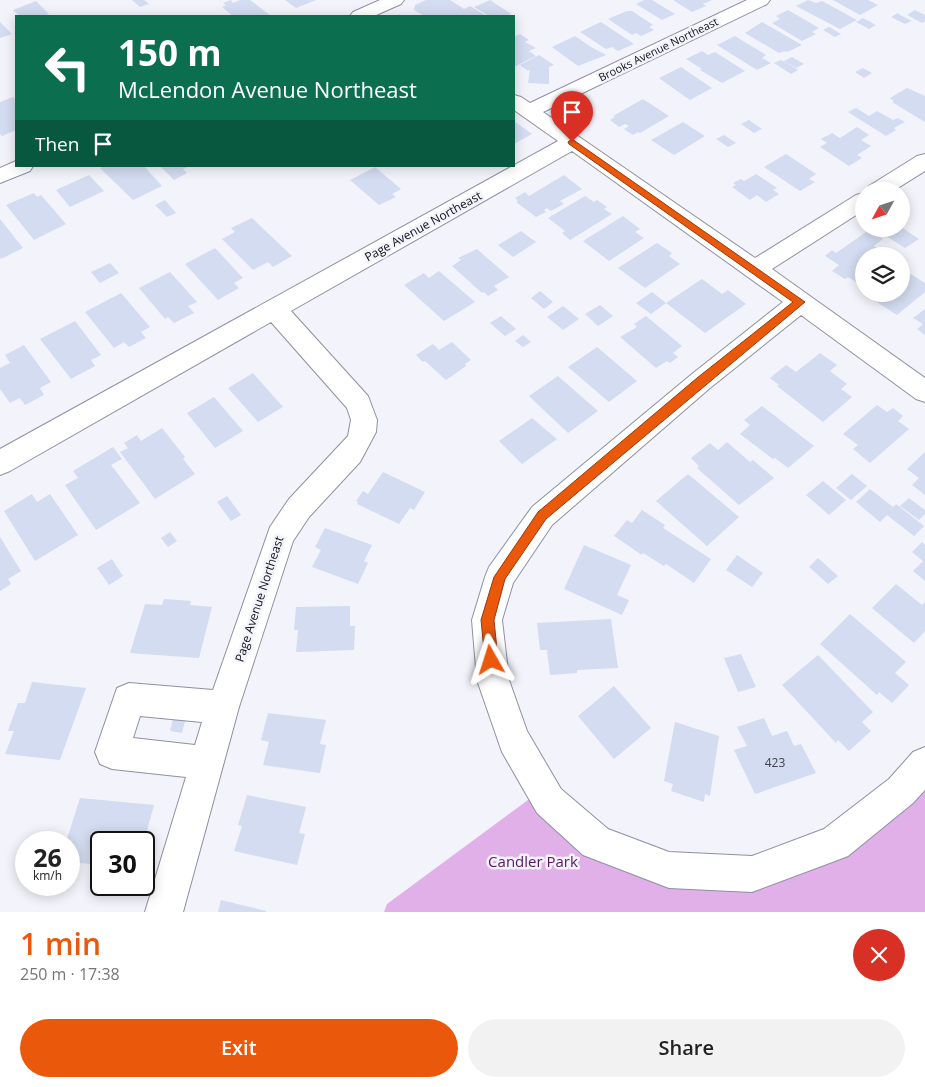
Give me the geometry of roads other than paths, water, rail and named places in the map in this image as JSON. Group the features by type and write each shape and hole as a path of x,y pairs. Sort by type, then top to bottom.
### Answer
{"street":[{"path":"361,15 395,0"},
{"name":"Brooks Avenue Northeast","path":"521,106 761,0"},
{"path":"521,106 755,269 925,392"},
{"name":"Page Avenue Northeast","path":"0,463 572,142"},
{"path":"891,182 925,161"},
{"path":"0,176 20,167"},
{"path":"755,269 855,206"},
{"path":"800,302 701,381 542,516 500,577 487,620 493,680 514,740 549,801 596,842 669,870 752,874 835,843 901,791 925,764"},
{"name":"Page Avenue Northeast","path":"164,912 224,707 280,536 299,508 350,454 358,443 363,426 364,420 359,404 350,392 274,309"},
{"path":"207,763 112,752 129,699 224,707"}],"park label":[{"name":"Candler Park","path":"533,861"}]}
